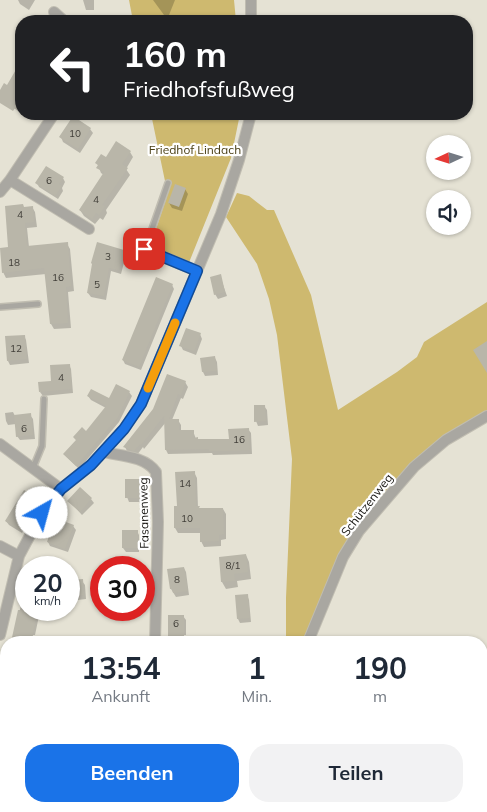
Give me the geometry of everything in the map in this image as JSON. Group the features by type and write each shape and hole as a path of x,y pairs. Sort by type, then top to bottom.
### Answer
{"street":[{"path":"251,0 251,15"},
{"path":"54,12 57,15"},
{"path":"0,192 50,120"},
{"path":"0,546 19,556 42,513 61,489 91,465 124,429 141,404 221,214 239,160 249,120"},
{"path":"10,180 89,229"},
{"path":"144,249 197,271"},
{"name":"Schützenweg","path":"310,636 343,557 359,531 414,467 446,440 487,416"},
{"path":"0,444 61,489"},
{"name":"Fasanenweg","path":"103,452 143,461 152,466 156,472 158,522 155,636"},
{"path":"0,635 15,573"}],"lane":[{"path":"144,249 168,183"},
{"path":"0,307 38,304"},
{"path":"34,468 42,446 44,398"}],"green space":[{"path":"129,0 234,0 235,15 132,15"},
{"name":"Friedhof Lindach","path":"152,120 239,120 231,158 188,265 149,250 171,184 165,181"},
{"path":"237,193 249,196 267,210 274,210 311,295 338,410 417,357 424,342 487,302 487,416 446,440 359,531 313,630 315,636 286,636 292,459 277,335 269,299 257,264 226,217"}],"building":[{"path":"15,71 15,108 13,111 0,103 0,90 4,83 7,85"},
{"path":"70,120 79,120 91,128 78,149 59,137"},
{"path":"116,141 131,151 122,164 128,168 102,205 105,206 99,215 96,213 92,219 79,210 104,172 96,168 98,165 95,163 101,154 106,157"},
{"path":"46,166 64,177 59,184 62,186 55,196 35,183"},
{"path":"175,184 186,188 179,207 168,203"},
{"path":"23,204 24,207 33,206 34,222 25,223 27,246 68,242 71,286 66,287 68,323 50,324 44,268 2,273 0,248 8,247 5,206"},
{"path":"97,242 124,250 119,270 109,268 104,296 87,293 91,263"},
{"path":"221,274 225,292 214,295 210,277"},
{"path":"156,277 173,284 139,367 122,360"},
{"path":"186,328 201,333 194,351 179,346"},
{"path":"25,335 27,359 7,361 5,336"},
{"path":"487,341 487,373 473,350"},
{"path":"215,356 217,371 202,372 200,358"},
{"path":"70,364 72,389 39,392 38,382 51,381 50,365"},
{"path":"167,374 186,381 181,395 178,394 169,419 179,419 179,430 194,430 194,438 198,437 198,439 229,439 228,429 249,428 250,450 165,450 164,416 134,451 123,447 153,409"},
{"path":"116,384 130,391 118,417 76,466 63,454 76,440 73,437 82,427 86,431 106,406 87,396 91,389 109,398"},
{"path":"254,405 265,405 266,421 254,422"},
{"path":"31,413 33,435 16,437 14,415"},
{"path":"195,471 196,506 200,506 199,508 223,508 224,534 219,535 219,541 200,542 200,528 174,528 174,506 177,506 175,472"},
{"path":"125,479 140,479 140,498 125,498"},
{"path":"80,487 92,498 80,512 67,501"},
{"path":"24,490 39,499 19,530 5,521"},
{"path":"55,518 74,525 65,549 47,542"},
{"path":"122,530 138,530 138,548 122,548"},
{"path":"246,554 248,572 234,574 235,581 221,582 219,557"},
{"path":"184,567 188,591 173,593 172,589 170,589 167,569"},
{"path":"80,579 83,579 84,595 80,595"},
{"path":"248,594 250,618 237,619 235,595"},
{"path":"168,615 184,615 184,636 168,636"},
{"path":"16,621 35,621 32,636 12,636"}],"slow traffic":[{"path":"148,388 175,323"}],"route":[{"path":"42,513 61,489 91,465 124,429 141,404 197,271 144,249"}]}
